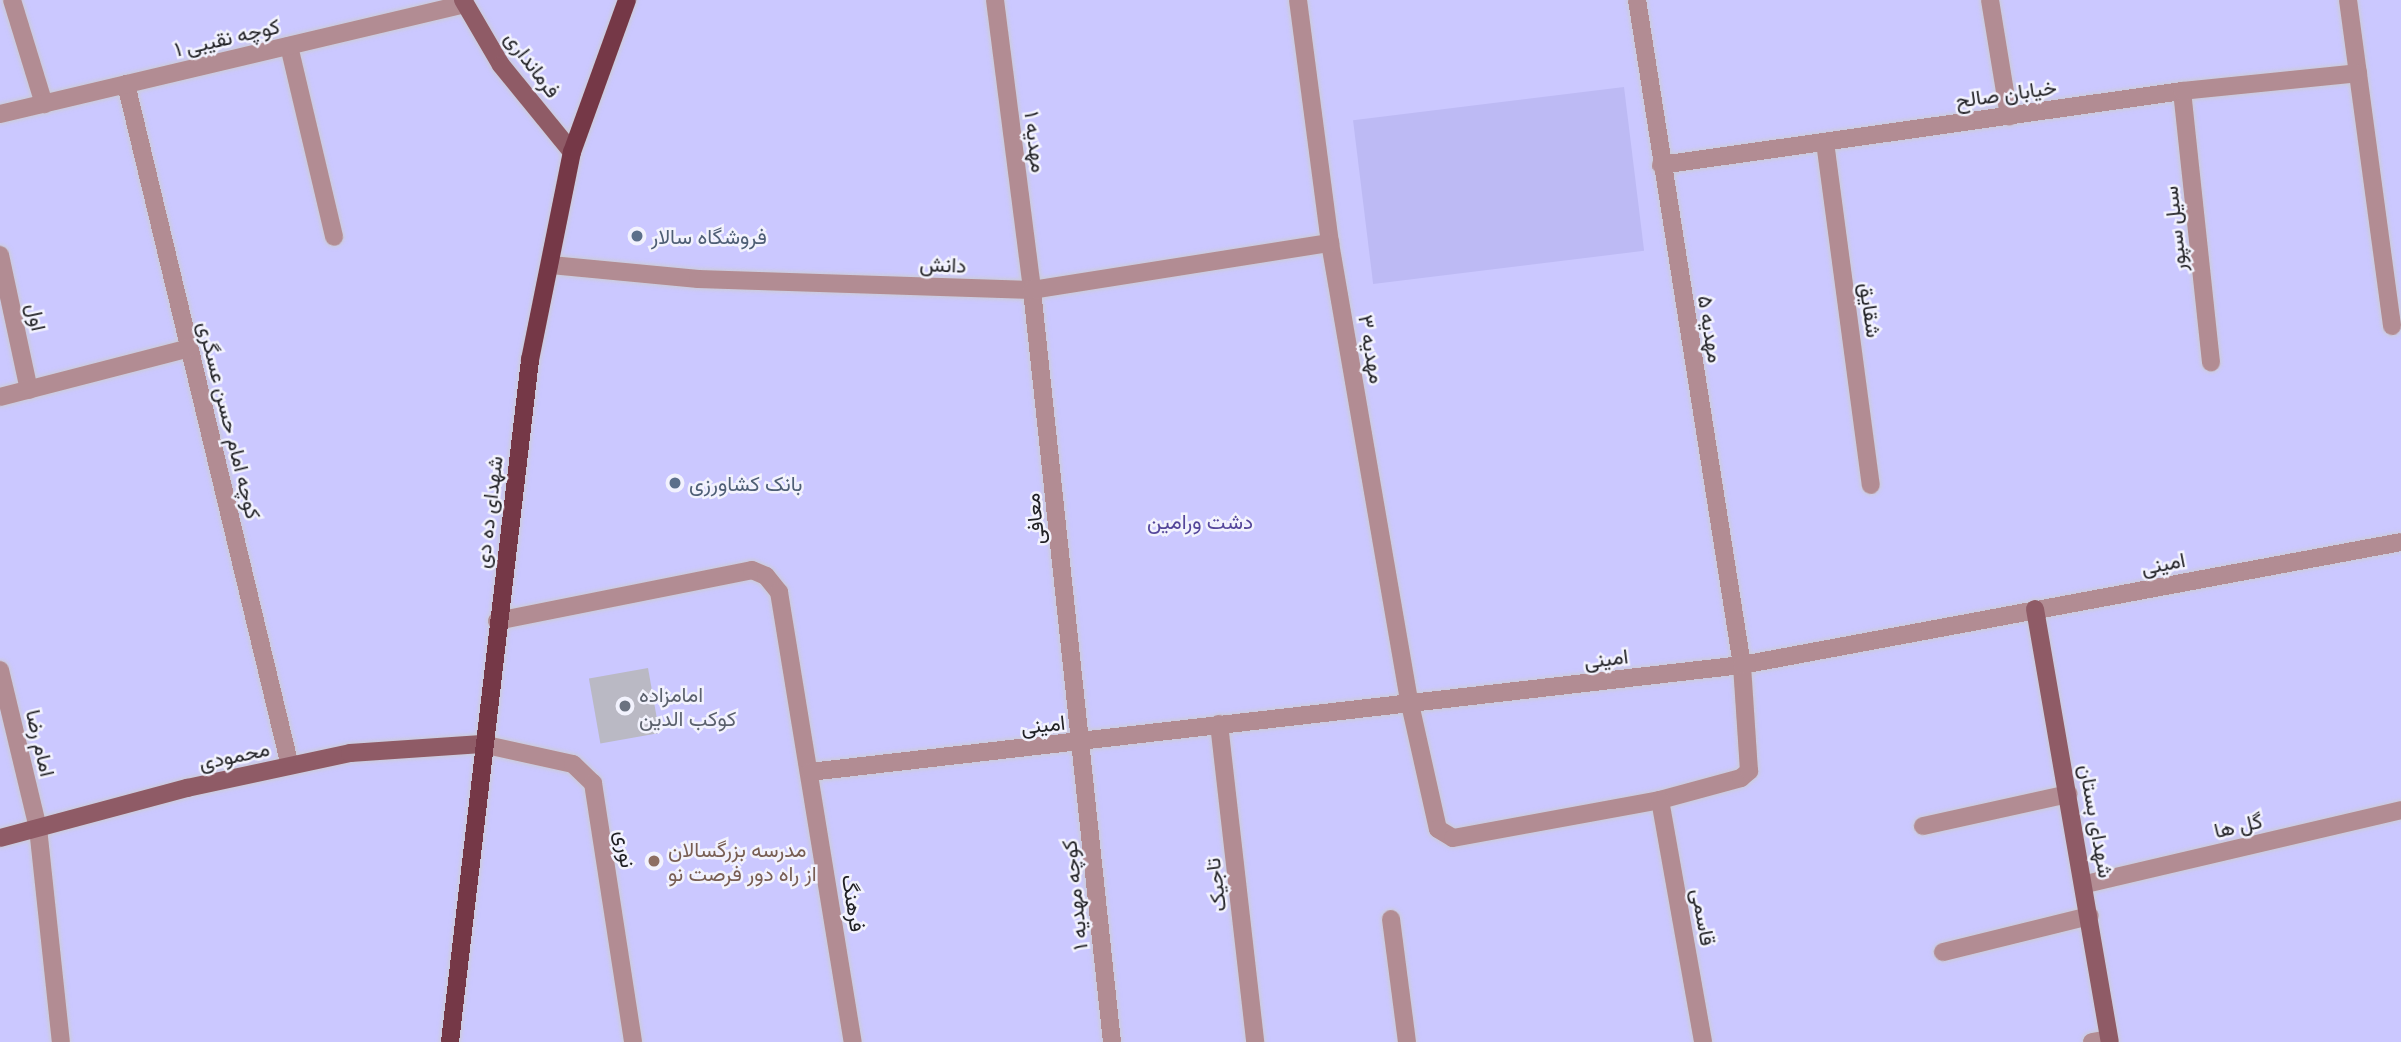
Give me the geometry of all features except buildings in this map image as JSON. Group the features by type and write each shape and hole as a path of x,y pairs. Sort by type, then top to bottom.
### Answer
{"main road":[{"name":"شهدای ده دی","path":"450,1042 482,744 530,360 572,152 627,0"}],"street":[{"path":"12,0 44,104"},
{"name":"مهدیه ۱","path":"995,0 1032,290"},
{"name":"مهدیه ۳","path":"1298,0 1330,243 1410,704 1438,829 1453,838 1660,800"},
{"name":"مهدیه ۵","path":"1637,0 1742,665 1749,771 1741,778 1660,800"},
{"path":"1990,0 2009,116"},
{"path":"2348,0 2392,326"},
{"name":"کوچه نقیبی ۱","path":"0,114 464,2"},
{"name":"فرمانداری","path":"464,2 501,65 572,152"},
{"path":"289,46 334,237"},
{"name":"خیابان صالح","path":"1661,165 2182,92 2358,73"},
{"name":"کوچه امام حسن عسگری","path":"126,84 290,766"},
{"name":"سیل سپور","path":"2182,92 2211,362"},
{"name":"شقایق","path":"1825,142 1871,485"},
{"name":"دانش","path":"551,265 698,279 1032,290 1330,243"},
{"name":"اول","path":"0,255 29,390"},
{"name":"معافی","path":"1032,290 1081,743"},
{"path":"0,397 189,348"},
{"name":"امینی","path":"810,772 1742,665 2401,542"},
{"name":"فرهنگ","path":"497,621 752,570 779,592 853,1042"},
{"name":"شهدای بستان","path":"2035,610 2086,884 2104,1041"},
{"name":"امام رضا","path":"0,670 38,828 61,1042"},
{"name":"تاجیک","path":"1219,724 1255,1042"},
{"name":"کوچه مهدیه ۱","path":"1081,743 1112,1042"},
{"name":"محمودی","path":"0,838 351,753 482,744"},
{"name":"نوری","path":"482,744 573,764 593,783 633,1042"},
{"path":"1923,826 2069,794"},
{"name":"قاسمی","path":"1660,800 1703,1042"},
{"name":"گل ها","path":"2086,884 2401,810"},
{"path":"1943,952 2090,916"},
{"path":"1391,919 1407,1042"}],"green space":[{"name":"دشت ورامین","path":"0,0 2401,0 2401,1042 0,1042"}],"shaded area":[{"path":"1624,87 1644,251 1373,284 1353,120"}],"place":[{"name":"فروشگاه سالار","path":"637,236"},
{"name":"بانک کشاورزی","path":"675,483"},
{"name":"امامزاده کوکب الدین","path":"625,706"},
{"name":"مدرسه بزرگسالان از راه دور فرصت نو","path":"654,861"}]}
